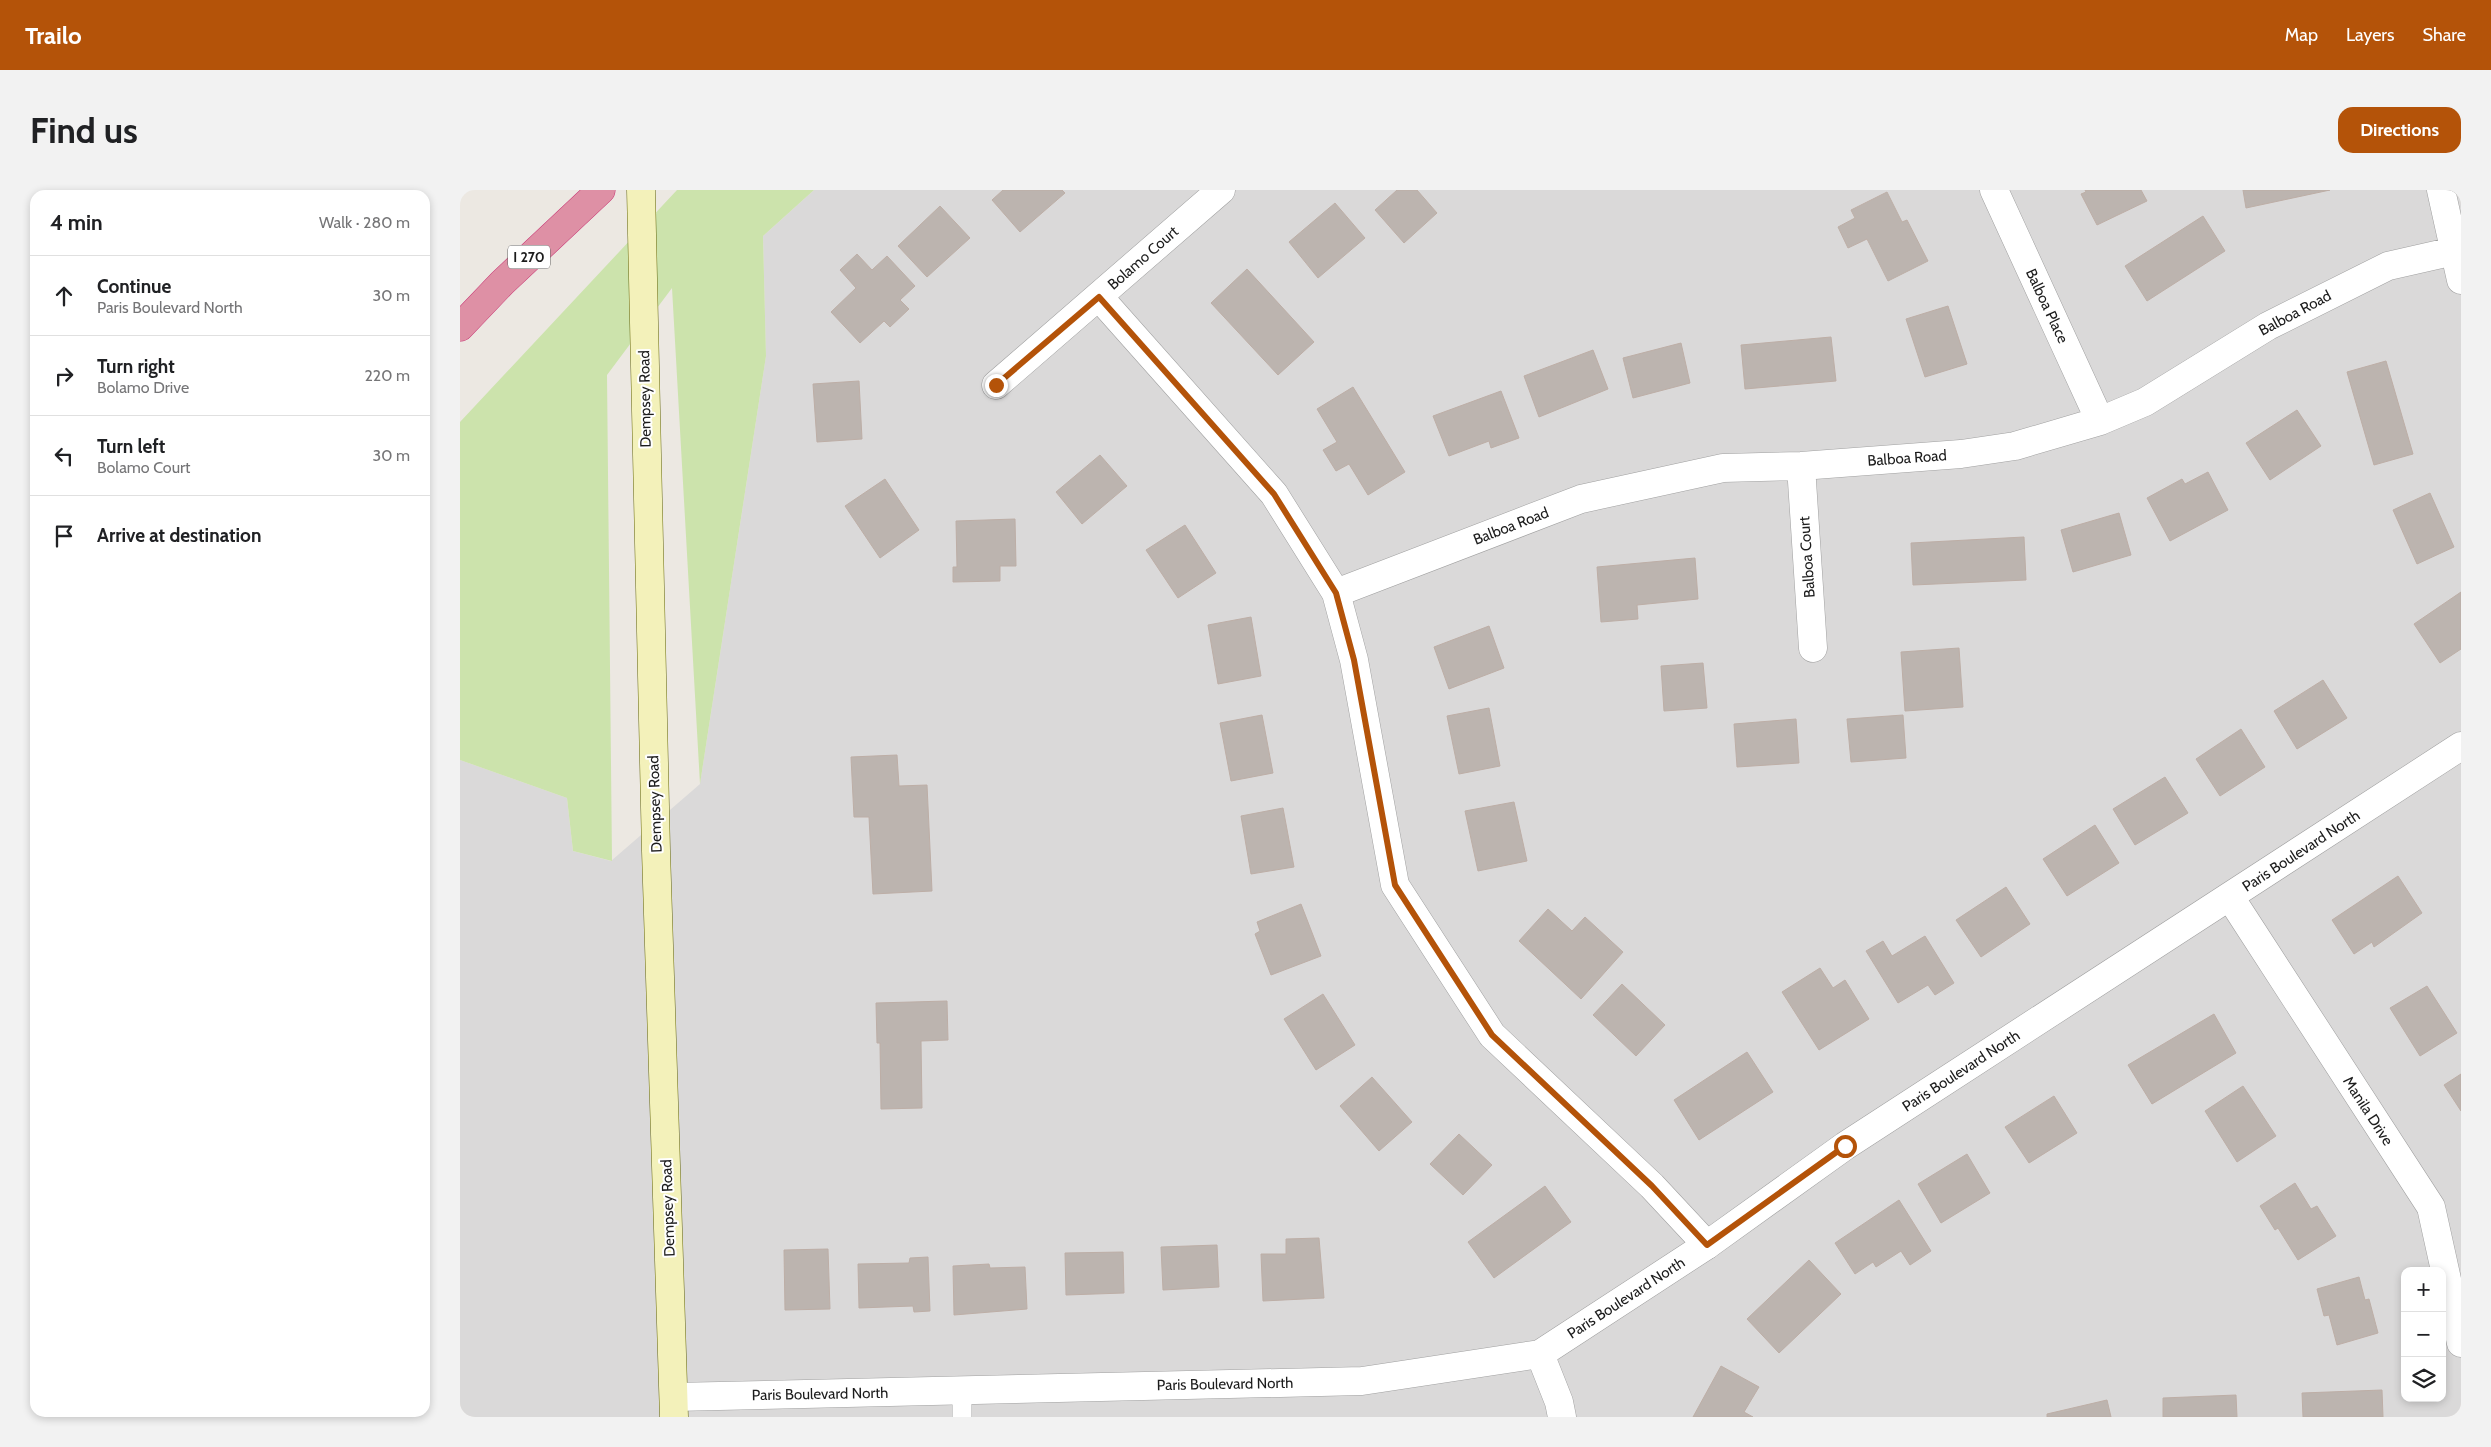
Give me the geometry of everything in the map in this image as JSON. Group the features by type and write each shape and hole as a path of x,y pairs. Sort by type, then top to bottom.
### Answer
{"highway":[{"name":"I 270","path":"460,327 502,283 601,190"}],"main road":[{"name":"Dempsey Road","path":"641,190 645,406 674,1407"}],"street":[{"name":"Bolamo Court","path":"996,385 1221,190"},
{"name":"Balboa Place","path":"1994,190 2100,421"},
{"path":"2441,190 2461,280"},
{"name":"Balboa Road","path":"1336,593 1581,499 1723,468 1801,466 1961,454 2015,446 2100,421 2145,402 2268,326 2388,266 2454,251"},
{"path":"1099,297 1274,494 1336,593 1354,660 1395,885 1492,1035 1652,1186 1707,1245"},
{"name":"Balboa Court","path":"1801,466 1813,648"},
{"name":"Paris Boulevard North","path":"674,1407 962,1404 1362,1381 1540,1354 1707,1245 1845,1146 2461,746"},
{"name":"Manila Drive","path":"2230,897 2431,1207 2461,1344"},
{"path":"1540,1354 1559,1402 1562,1417"}],"shaded area":[{"path":"814,190 2461,190 2461,1417 460,1417 460,760 567,798 573,851 611,861 700,784 766,356 763,236"}],"green space":[{"path":"677,190 814,190 763,236 766,356 700,784 672,288 607,375 612,861 573,851 567,798 460,760 460,422"}],"building":[{"path":"1003,190 1062,190 1065,193 1020,232 992,200"},
{"path":"1397,190 1417,190 1437,213 1404,243 1375,210"},
{"path":"2085,190 2141,190 2147,201 2097,225 2081,194 2086,192"},
{"path":"2243,190 2330,190 2246,208"},
{"path":"1887,192 1902,222 1907,220 1928,261 1888,281 1867,239 1848,248 1838,227 1855,218 1851,210"},
{"path":"1335,203 1365,238 1318,278 1289,242"},
{"path":"940,206 970,238 927,277 898,246"},
{"path":"2203,216 2225,251 2147,301 2125,266"},
{"path":"857,254 872,270 887,256 915,286 900,300 909,309 890,327 884,321 860,343 831,312 856,288 840,270"},
{"path":"1247,269 1314,342 1278,375 1211,303"},
{"path":"1948,306 1967,364 1925,377 1906,319"},
{"path":"1831,337 1836,381 1745,389 1741,345"},
{"path":"1681,343 1690,383 1633,398 1623,358"},
{"path":"1593,350 1608,389 1539,417 1524,376"},
{"path":"2386,361 2413,454 2374,465 2347,372"},
{"path":"859,381 862,439 817,442 813,384"},
{"path":"1353,387 1405,472 1368,495 1349,464 1336,471 1323,450 1337,442 1317,409"},
{"path":"1501,391 1519,438 1491,448 1489,441 1449,456 1433,416"},
{"path":"2297,410 2321,446 2270,480 2246,443"},
{"path":"1100,455 1127,486 1082,524 1056,492"},
{"path":"2208,472 2228,510 2170,541 2147,498 2182,479 2185,484"},
{"path":"885,479 919,530 880,558 845,506"},
{"path":"2430,493 2454,547 2417,564 2393,510"},
{"path":"2119,513 2131,555 2073,572 2061,530"},
{"path":"1015,519 1016,566 1000,566 1000,581 953,582 953,567 957,567 956,521"},
{"path":"1185,525 1216,573 1178,598 1146,550"},
{"path":"2024,537 2026,580 1913,585 1911,543"},
{"path":"1695,558 1698,599 1637,605 1638,619 1601,622 1597,567"},
{"path":"2461,592 2461,649 2440,663 2414,624"},
{"path":"1251,617 1261,676 1218,684 1208,625"},
{"path":"1489,626 1504,668 1449,689 1434,647"},
{"path":"1959,648 1963,707 1905,711 1901,652"},
{"path":"1703,663 1707,708 1664,711 1661,666"},
{"path":"2323,680 2347,718 2297,749 2274,711"},
{"path":"1489,708 1500,766 1459,774 1447,716"},
{"path":"1262,715 1273,773 1231,781 1220,723"},
{"path":"1903,715 1906,758 1851,762 1847,719"},
{"path":"1796,719 1799,763 1737,767 1734,724"},
{"path":"2241,729 2265,767 2220,796 2196,759"},
{"path":"897,755 899,786 927,785 932,891 873,894 869,817 854,817 851,757"},
{"path":"2165,777 2188,813 2135,845 2113,809"},
{"path":"1514,802 1527,861 1478,871 1465,811"},
{"path":"1283,808 1294,867 1251,874 1241,816"},
{"path":"2095,825 2119,863 2067,896 2043,859"},
{"path":"2398,876 2422,913 2374,947 2372,942 2354,954 2332,920"},
{"path":"2006,887 2030,924 1981,957 1956,920"},
{"path":"1301,904 1321,956 1271,975 1255,934 1260,931 1257,922"},
{"path":"1548,909 1572,931 1585,917 1623,952 1581,999 1519,941"},
{"path":"1925,936 1954,983 1935,995 1928,985 1898,1003 1866,951 1883,941 1892,956"},
{"path":"1820,968 1833,988 1845,980 1869,1019 1819,1050 1782,992"},
{"path":"1622,984 1665,1025 1636,1056 1593,1015"},
{"path":"2427,986 2457,1033 2420,1056 2390,1008"},
{"path":"1323,994 1355,1045 1316,1070 1284,1019"},
{"path":"947,1001 948,1040 921,1041 922,1108 881,1109 880,1043 877,1043 876,1003"},
{"path":"2214,1014 2236,1053 2152,1104 2128,1065"},
{"path":"1747,1052 1773,1092 1699,1140 1674,1100"},
{"path":"2461,1074 2461,1111 2444,1085"},
{"path":"1372,1077 1412,1122 1379,1151 1340,1106"},
{"path":"2243,1086 2276,1136 2237,1162 2205,1111"},
{"path":"2054,1096 2077,1133 2029,1163 2005,1127"},
{"path":"1459,1134 1492,1165 1463,1195 1430,1164"},
{"path":"1967,1154 1990,1193 1941,1223 1918,1184"},
{"path":"2295,1183 2311,1209 2317,1206 2336,1236 2298,1260 2278,1228 2275,1230 2260,1206"},
{"path":"1545,1186 1571,1222 1494,1278 1468,1242"},
{"path":"1899,1200 1931,1251 1910,1265 1901,1251 1876,1267 1873,1262 1855,1274 1835,1243"},
{"path":"1319,1238 1324,1298 1263,1301 1261,1254 1286,1254 1286,1239"},
{"path":"1217,1245 1219,1287 1163,1290 1161,1247"},
{"path":"828,1249 830,1309 785,1310 784,1250"},
{"path":"1123,1252 1124,1293 1066,1295 1065,1253"},
{"path":"928,1257 930,1311 914,1312 913,1306 859,1308 858,1264 909,1263 910,1258"},
{"path":"1809,1260 1841,1294 1779,1353 1747,1319"},
{"path":"989,1264 990,1268 1025,1267 1027,1309 954,1315 953,1266"},
{"path":"2359,1277 2365,1300 2369,1299 2378,1333 2337,1345 2329,1315 2324,1316 2317,1289"},
{"path":"1721,1366 1759,1387 1744,1412 1753,1417 1693,1417"},
{"path":"2382,1390 2383,1417 2303,1417 2302,1393"},
{"path":"2236,1395 2237,1417 2163,1417 2163,1398"},
{"path":"2107,1400 2111,1417 2047,1417 2047,1414"}],"route":[{"path":"996,385 1099,297 1274,494 1336,593 1354,660 1395,885 1492,1035 1652,1186 1707,1245 1845,1146"}]}
